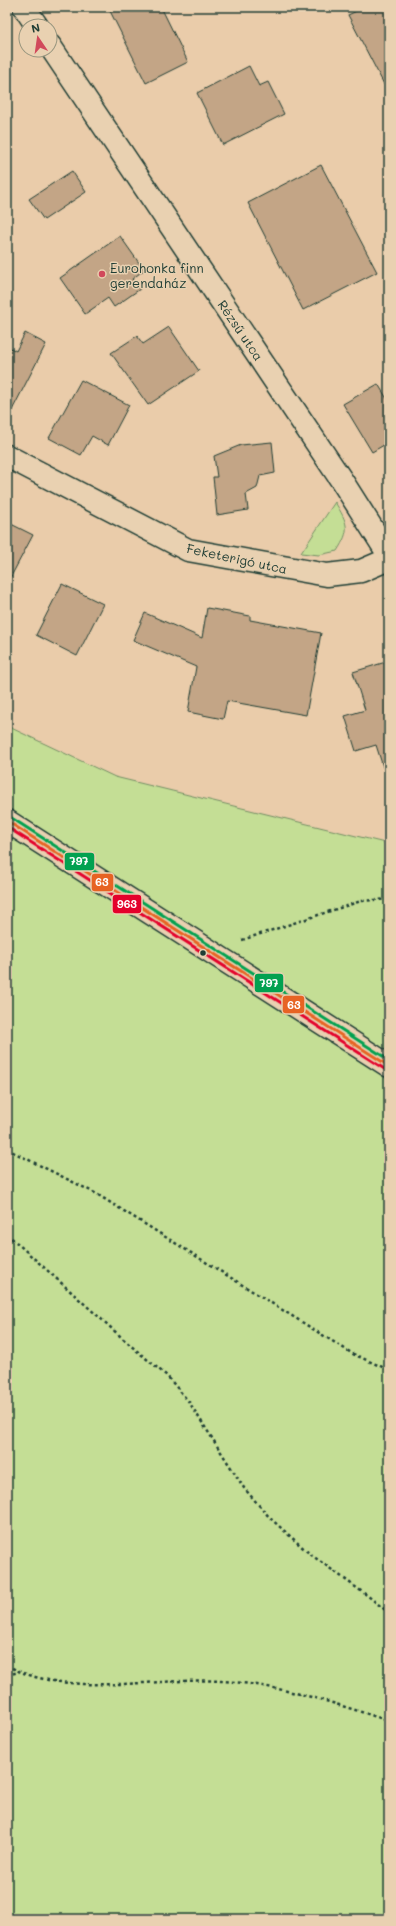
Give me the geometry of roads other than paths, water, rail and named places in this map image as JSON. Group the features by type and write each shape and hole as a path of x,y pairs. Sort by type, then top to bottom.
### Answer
{"street":[{"path":"24,7 32,18"},
{"name":"Rézsű utca","path":"58,58 333,468 389,555"},
{"name":"Feketerigó utca","path":"7,456 188,550 327,575 361,571 389,559"},
{"path":"7,821 389,1066"}],"place":[{"name":"Eurohonka finn gerendaház","path":"102,274"}]}
